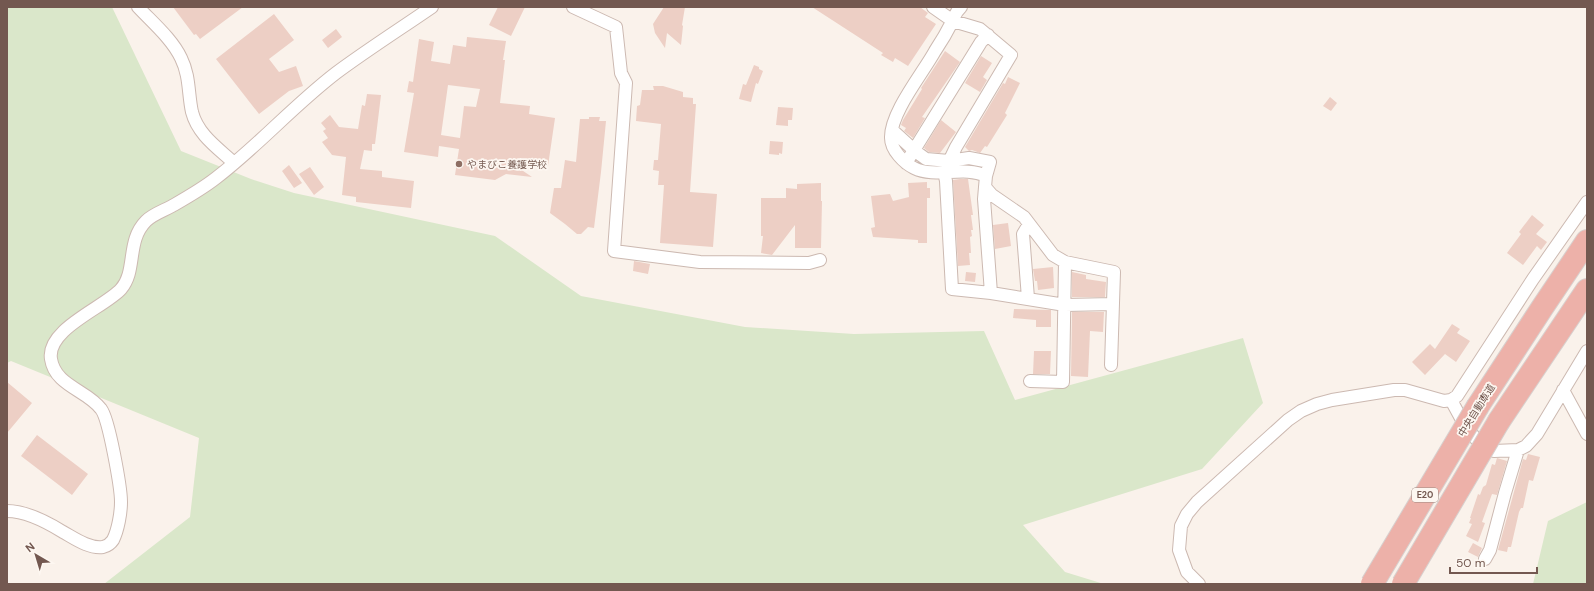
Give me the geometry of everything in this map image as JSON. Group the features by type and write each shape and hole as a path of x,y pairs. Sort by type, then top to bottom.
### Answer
{"highway":[{"name":"中央自動車道","path":"1372,584 1478,406 1587,241"},
{"name":"E20","path":"1403,584 1499,421 1587,290"}],"street":[{"path":"138,7 175,47 181,58 186,70 192,112 203,135 234,163"},
{"path":"7,511 14,511 42,520 75,539 92,546 104,547 113,539 121,501 117,470 104,414 94,402 56,374 50,356 52,348 66,330 78,319 120,291 129,274 135,237 139,229 146,221 153,215 172,206 214,180 335,74 432,7"},
{"path":"574,7 616,27 621,73 626,84 614,251 700,262 809,263 820,260"},
{"path":"934,7 953,21 980,29 1011,55 946,166 952,289 1028,298 1065,305 1113,304"},
{"path":"946,166 927,173 906,164 891,143 891,136 902,103 935,53 953,21 955,13 961,7"},
{"path":"906,164 977,48 988,35"},
{"path":"892,130 926,159 946,166 978,172 992,195 1024,217 1054,256 1065,262 1114,272 1111,365"},
{"path":"985,182 984,199 991,293"},
{"path":"1199,584 1187,572 1179,550 1181,526 1187,514 1221,478 1288,420 1317,404 1394,390 1405,390 1444,401 1451,400 1456,396 1533,279 1587,202"},
{"path":"1028,298 1023,234 1030,224"},
{"path":"1030,381 1063,382 1065,262"},
{"path":"1451,400 1463,422 1475,438 1483,444 1494,451 1518,450 1526,446 1537,434 1587,351"},
{"path":"1563,390 1585,428"},
{"path":"1485,560 1490,550 1504,493 1518,450"}],"green space":[{"path":"7,7 112,7 181,151 251,179 294,193 495,236 581,296 745,327 854,334 984,331 1015,400 1243,338 1263,403 1202,469 1023,525 1065,572 1104,584 104,584 190,517 199,438 11,361 7,363"},
{"path":"1587,502 1587,584 1533,584 1548,521"}],"building":[{"path":"173,7 243,7 200,39 196,34 194,35"},
{"path":"498,7 525,7 511,36 489,25"},
{"path":"664,7 685,7 681,45 667,33 665,48 655,33 653,24"},
{"path":"812,7 920,7 928,13 925,17 936,24 908,66 895,58 893,62 881,55 883,53"},
{"path":"274,14 294,40 269,59 279,72 296,66 303,86 289,91 259,114 216,59"},
{"path":"336,29 342,37 328,48 322,40"},
{"path":"467,37 506,41 500,103 530,106 529,114 555,118 548,166 507,160 532,177 506,174 495,180 455,175 459,149 439,146 438,157 404,152 414,93 407,92 409,81 413,82 419,39 434,42 431,61 450,64 453,45 466,47","holes":["448,85 480,89 476,107 464,106 460,138 441,135"]},
{"path":"945,51 960,62 922,117 925,118 913,138 904,131 906,128 901,125 922,89 921,88"},
{"path":"981,56 992,63 983,77 987,80 980,92 965,83"},
{"path":"754,65 763,71 758,84 756,83 751,102 739,99 743,84 746,85"},
{"path":"1008,77 1020,83 1005,113 1007,115 987,147 985,146 980,153 972,150 969,151 965,147"},
{"path":"653,86 663,86 683,92 683,97 693,98 693,104 696,104 690,192 717,194 713,247 660,243 664,185 658,185 659,171 653,170 654,160 658,160 661,124 636,121 637,106 640,105 642,90 654,90"},
{"path":"367,94 381,95 375,144 372,144 372,151 364,150 360,169 382,171 382,177 414,181 411,208 356,202 356,197 342,195 346,157 332,155 322,142 328,138 323,131 326,129 321,123 330,115 339,127 358,129 362,105 365,106"},
{"path":"1330,97 1337,103 1331,111 1323,106"},
{"path":"778,107 793,108 792,120 788,120 788,126 776,125"},
{"path":"589,117 600,117 599,121 606,121 601,172 594,228 588,227 581,234 577,234 550,213 554,188 561,188 565,160 576,162 580,119 589,119"},
{"path":"941,120 956,132 940,153 929,152 924,148"},
{"path":"770,141 783,142 782,154 769,154"},
{"path":"289,165 302,183 294,188 282,171"},
{"path":"310,167 324,187 314,195 299,174"},
{"path":"968,179 973,215 971,215 973,230 971,230 972,236 970,237 970,265 958,266 953,180"},
{"path":"927,182 927,188 930,188 930,198 927,198 927,243 918,243 918,240 873,237 871,228 875,227 871,196 890,194 893,201 909,197 908,183"},
{"path":"821,183 821,248 795,248 795,225 772,255 761,253 763,236 761,236 761,198 786,198 786,188 797,189 797,184"},
{"path":"1532,215 1544,225 1536,234 1547,242 1541,250 1537,246 1523,265 1507,253 1521,234 1519,232"},
{"path":"1008,223 1011,246 995,249 993,225"},
{"path":"634,261 650,264 648,274 633,271"},
{"path":"1053,267 1054,288 1038,290 1033,269"},
{"path":"966,272 976,273 975,282 965,281"},
{"path":"1072,272 1086,275 1086,279 1106,282 1105,297 1072,297"},
{"path":"1014,309 1051,310 1051,327 1036,327 1036,320 1013,318"},
{"path":"1072,312 1104,312 1103,332 1090,331 1088,377 1071,376"},
{"path":"1452,324 1460,329 1457,333 1470,341 1456,362 1445,354 1425,375 1412,362 1430,344 1435,349"},
{"path":"1034,351 1051,351 1050,374 1033,374"},
{"path":"7,382 32,403 7,433"},
{"path":"37,435 88,474 72,495 21,456"},
{"path":"1528,454 1540,457 1533,481 1529,480 1523,508 1521,508 1519,512 1511,547 1508,547 1507,552 1498,550 1523,459 1526,460"},
{"path":"1497,458 1507,461 1497,495 1492,494 1482,522 1485,523 1478,542 1466,536 1472,524 1469,523 1470,518 1478,494 1480,495 1483,487 1486,485 1492,464 1495,465"},
{"path":"1473,543 1482,548 1478,557 1468,552"}],"place":[{"name":"やまびこ養護学校","path":"459,164"}]}
